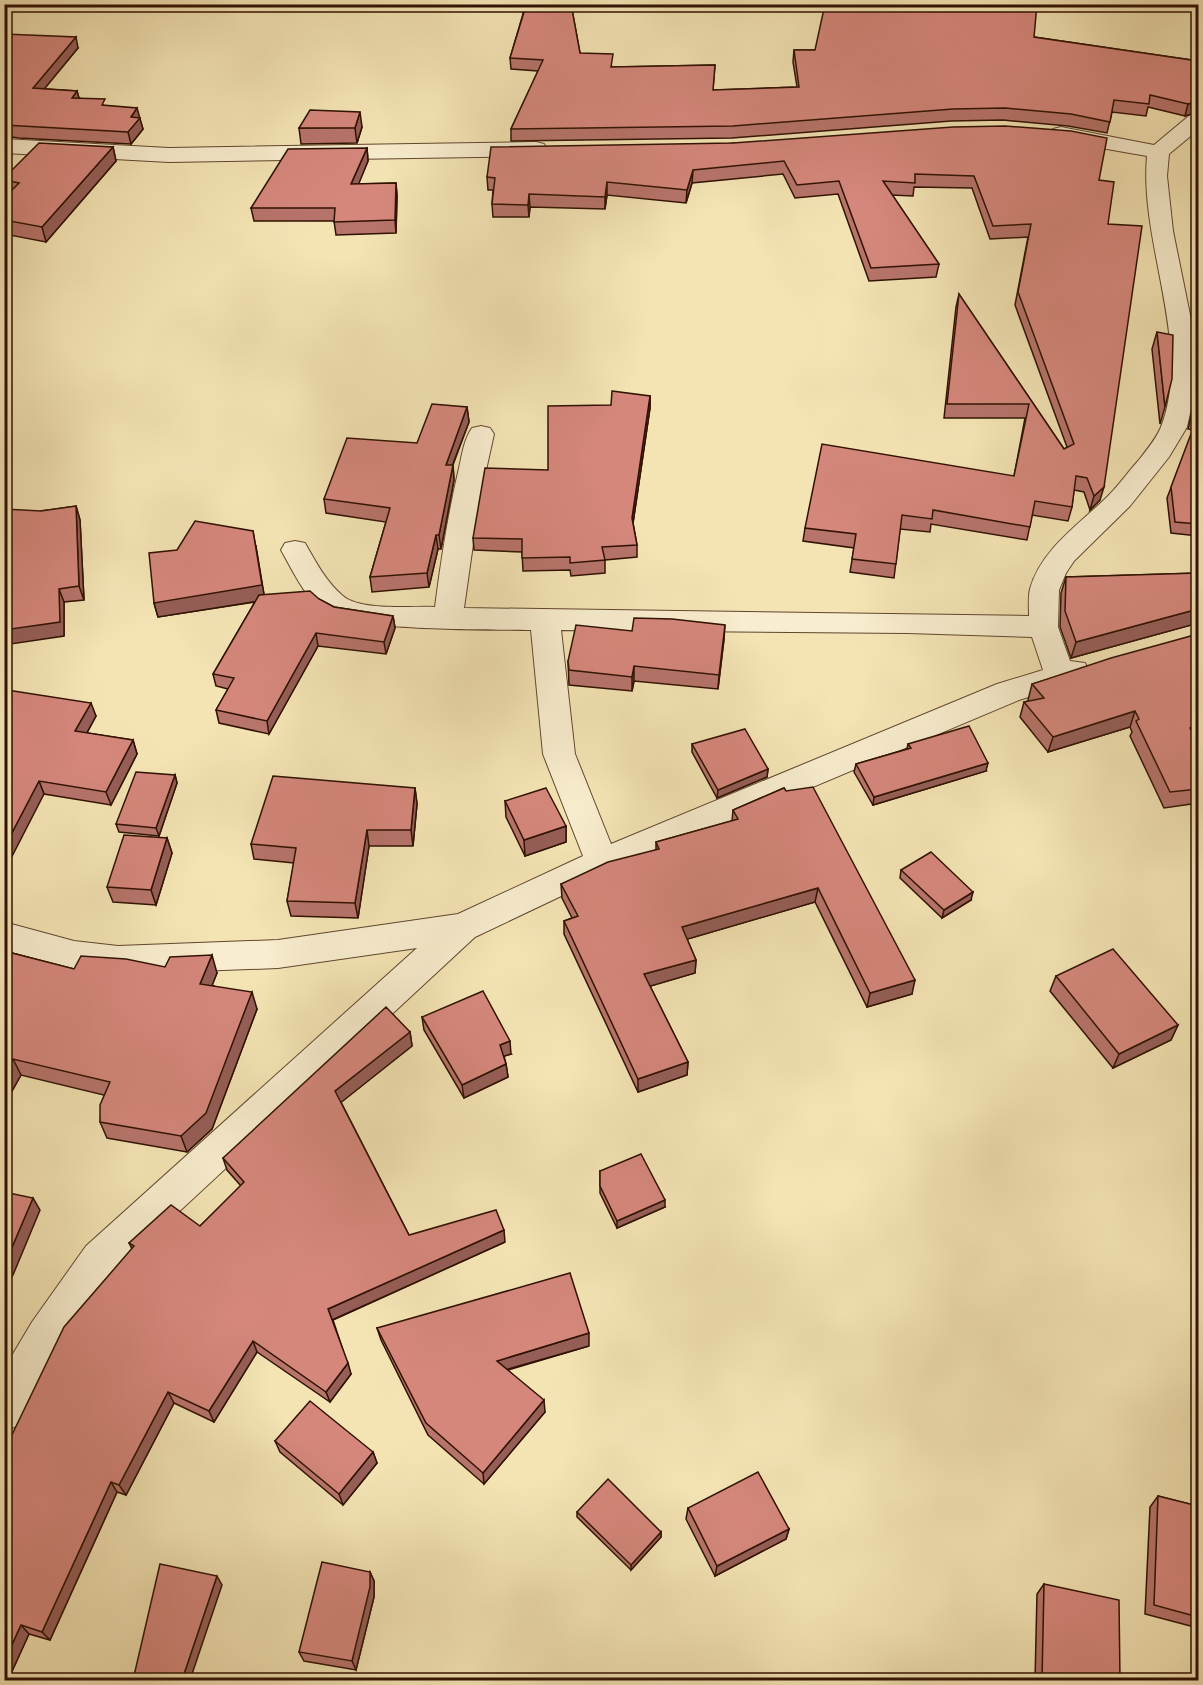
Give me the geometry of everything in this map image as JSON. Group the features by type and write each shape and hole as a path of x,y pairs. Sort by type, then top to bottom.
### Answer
{"street":[{"path":"1060,676 1043,627 1044,590 1052,571 1064,554 1120,500 1160,451 1174,427 1192,355 1161,231 1156,176 1158,152 1198,120"},
{"path":"1039,132 1158,152"},
{"path":"4,146 169,155 552,149"},
{"path":"448,617 461,520 470,473 481,434"},
{"path":"295,550 313,582 334,605 367,615 545,620 907,623 1043,627"},
{"path":"545,620 559,754 602,862"},
{"path":"4,936 74,955 118,960 278,954 463,927 602,862 1008,692 1099,662"},
{"path":"4,1410 46,1336 100,1259 463,927"}],"building":[{"path":"523,4 571,4 580,53 613,54 611,67 715,65 713,90 799,87 794,50 815,50 825,4 1037,4 1034,37 1198,61 1198,101 1188,104 1150,95 1149,104 1114,100 1110,122 1071,114 1005,108 953,109 733,126 511,129 543,60 510,58 524,12"},
{"path":"4,34 76,37 33,88 77,91 72,98 105,99 102,105 137,108 131,117 140,118 128,132 4,125"},
{"path":"310,110 360,112 355,128 299,128"},
{"path":"1005,126 1071,131 1107,138 1099,180 1114,182 1108,224 1142,226 1104,487 1094,496 1087,478 1076,476 1072,507 1035,501 1030,527 933,510 932,519 902,515 896,564 852,559 856,534 805,528 822,444 1014,476 1029,404 947,404 959,294 1064,449 1074,444 1018,292 1031,224 993,226 974,176 915,174 915,183 883,181 939,264 871,268 839,181 797,185 784,161 693,170 687,190 607,182 605,197 529,194 528,205 492,204 495,178 487,177 491,147 733,143 953,127"},
{"path":"39,143 113,147 42,227 4,220 4,198 19,183 4,180 4,178"},
{"path":"367,148 351,184 396,183 395,220 334,222 335,208 251,208 288,149"},
{"path":"1157,332 1173,335 1172,379 1165,407"},
{"path":"1198,390 1198,524 1175,522 1171,487 1197,418 1192,417"},
{"path":"612,391 650,396 632,518 637,545 602,547 605,560 570,563 570,557 522,558 522,539 473,538 485,468 548,470 548,406 611,405"},
{"path":"432,404 467,407 446,465 453,465 439,535 436,535 427,573 370,577 390,508 324,499 347,438 417,443"},
{"path":"76,506 79,586 59,589 60,622 4,630 4,509 41,511"},
{"path":"195,521 253,531 262,585 154,603 149,553 177,550"},
{"path":"1198,573 1198,609 1076,642 1065,611 1066,577"},
{"path":"310,591 334,607 393,616 384,642 316,633 267,721 216,710 234,678 213,674 259,595"},
{"path":"634,618 672,619 725,625 719,675 634,666 632,677 569,670 568,661 576,625 632,631"},
{"path":"1198,634 1198,727 1190,728 1198,744 1198,789 1170,792 1136,721 1139,719 1135,711 1053,737 1024,702 1044,698 1032,684 1111,658"},
{"path":"7,690 91,703 75,731 133,740 106,792 39,781 4,848 4,695"},
{"path":"969,726 988,763 874,797 856,764 911,748 908,744"},
{"path":"745,729 768,769 718,790 692,744"},
{"path":"136,772 175,775 156,828 116,824"},
{"path":"273,776 415,788 411,830 367,830 355,903 287,901 296,848 251,844"},
{"path":"813,787 915,980 870,993 818,888 682,927 696,960 644,974 688,1062 638,1079 564,921 578,916 561,884 608,862 659,849 656,842 738,819 733,810 784,788 786,791"},
{"path":"546,788 566,826 524,840 505,801"},
{"path":"124,835 167,838 151,890 107,887"},
{"path":"931,852 973,892 944,910 901,870"},
{"path":"1113,949 1178,1025 1119,1054 1056,976"},
{"path":"4,951 74,969 81,956 126,959 165,967 170,957 212,955 200,984 252,992 206,1113 181,1136 100,1122 100,1105 110,1082 13,1059 4,1073"},
{"path":"483,991 510,1041 500,1045 506,1064 462,1085 422,1017"},
{"path":"386,1007 410,1032 335,1091 409,1235 496,1210 504,1230 328,1309 348,1363 326,1392 253,1341 209,1411 168,1392 119,1485 111,1482 42,1632 21,1625 4,1662 4,1445 7,1445 64,1327 134,1246 129,1243 171,1205 200,1226 244,1182 223,1158"},
{"path":"641,1154 665,1200 617,1221 600,1186 600,1171"},
{"path":"4,1192 33,1198 4,1266"},
{"path":"570,1273 589,1333 497,1361 544,1400 483,1473 426,1423 377,1328"},
{"path":"310,1401 373,1452 339,1494 275,1441"},
{"path":"758,1472 789,1529 717,1566 688,1508"},
{"path":"608,1479 661,1532 631,1565 577,1512"},
{"path":"1158,1496 1198,1506 1198,1617 1154,1605"},
{"path":"322,1562 370,1572 370,1587 352,1661 299,1652"},
{"path":"160,1564 217,1576 182,1680 133,1680"},
{"path":"1044,1584 1119,1600 1120,1680 1042,1680"}]}
